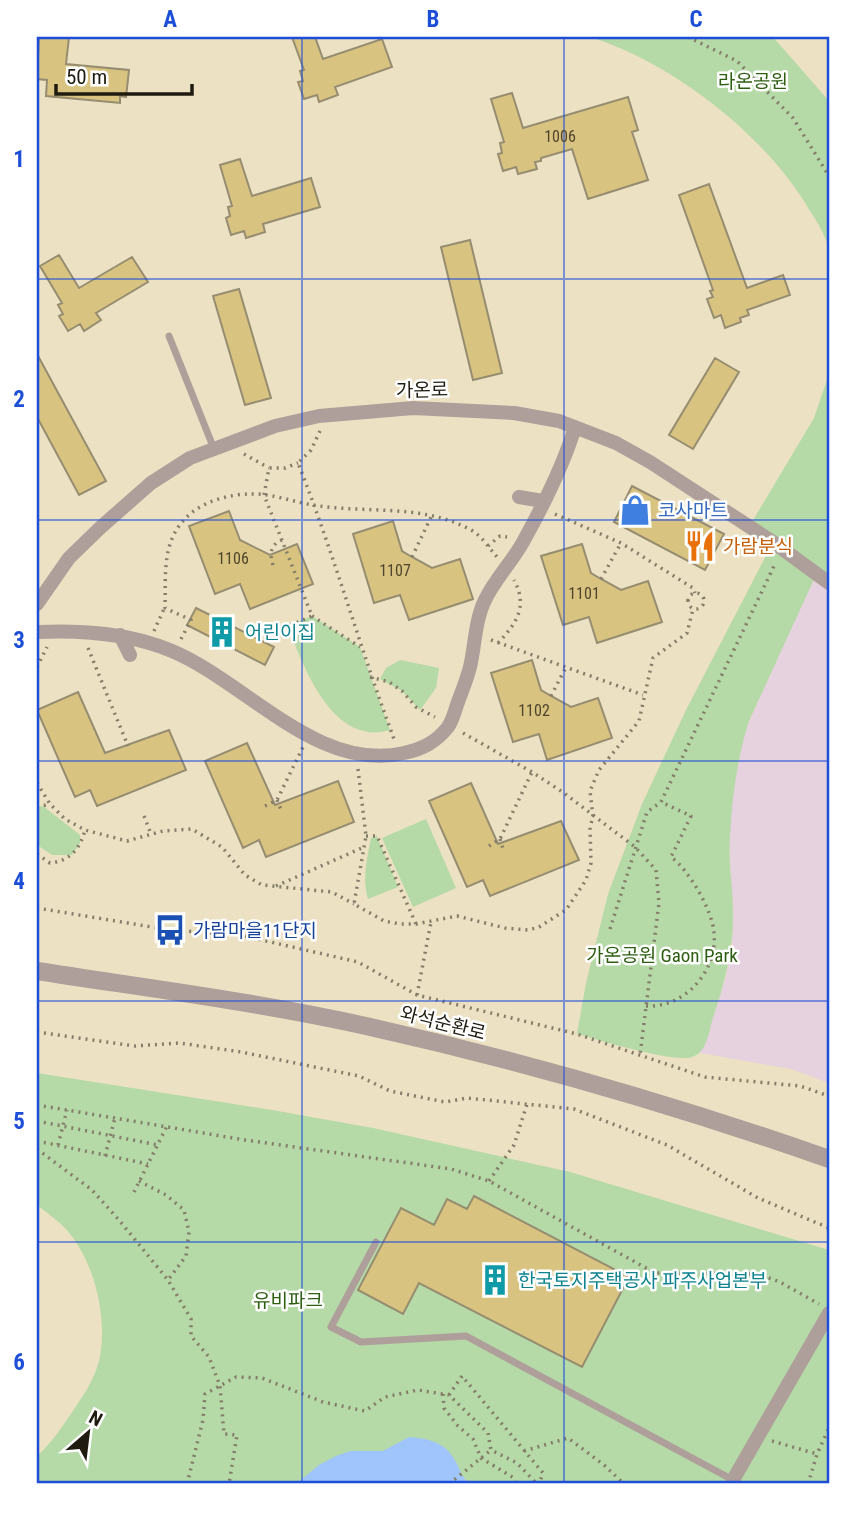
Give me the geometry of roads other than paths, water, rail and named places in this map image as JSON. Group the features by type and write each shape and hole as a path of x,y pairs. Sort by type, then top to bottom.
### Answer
{"street":[{"name":"가온로","path":"37,604 69,558 151,483 190,458 275,426 319,416 413,408 514,413 575,427 616,443 650,462 772,542 829,583"},
{"path":"37,632 120,635 149,642 209,670 308,736 356,753 378,756 399,754 431,744 450,725 470,669 484,602 522,544 565,458 575,427"},
{"path":"519,497 542,504"},
{"path":"120,635 130,655"},
{"name":"와석순환로","path":"37,971 377,1028 575,1078 740,1128 829,1159"},
{"path":"733,1480 759,1437 825,1309"}],"lane":[{"path":"169,336 214,449"},
{"path":"376,1242 331,1326 361,1342 466,1336 733,1480"}],"water":[{"path":"409,1437 438,1443 449,1451 470,1484 296,1484 319,1465 336,1456 350,1451 383,1451"}],"place":[{"name":"코사마트","path":"635,510"},
{"name":"가람분식","path":"700,546"},
{"name":"어린이집","path":"222,632"},
{"name":"가람마을11단지","path":"170,930"},
{"name":"한국토지주택공사 파주사업본부","path":"495,1280"}],"park label":[{"name":"라온공원","path":"753,81"},
{"name":"가온공원 Gaon Park","path":"662,955"},
{"name":"유비파크","path":"288,1300"}]}
